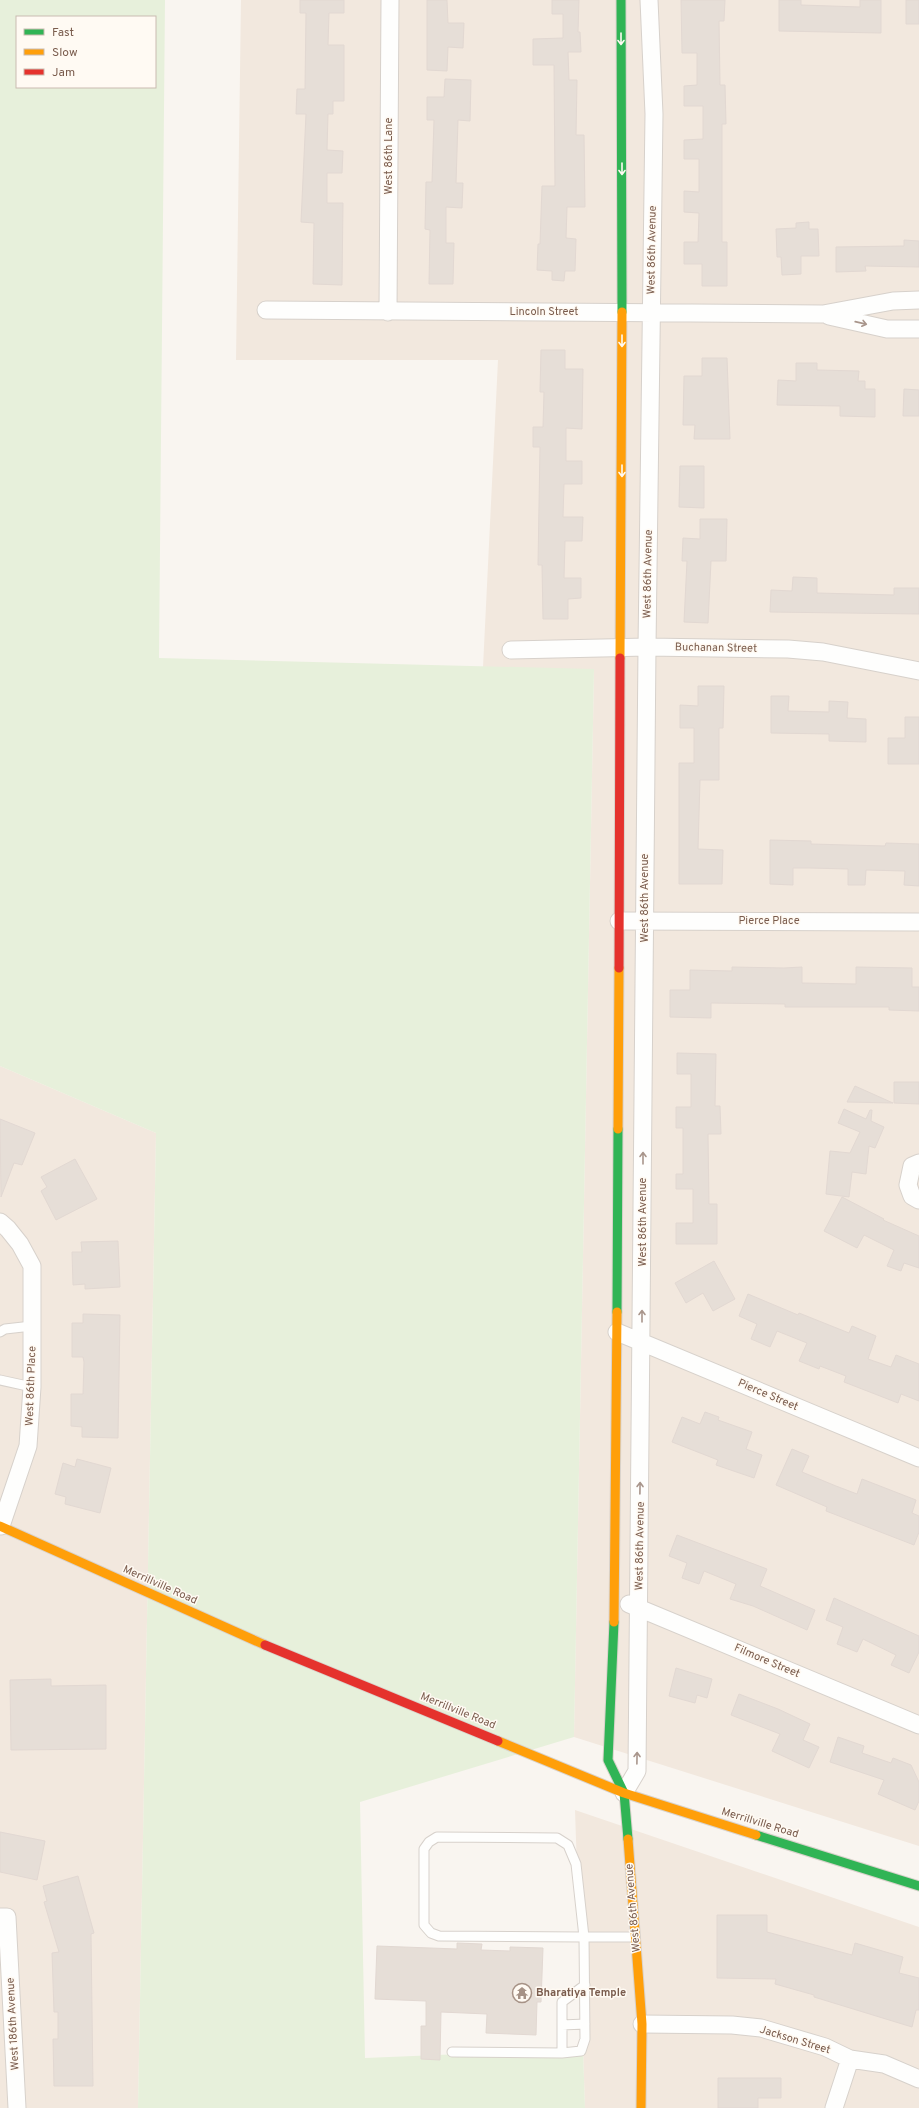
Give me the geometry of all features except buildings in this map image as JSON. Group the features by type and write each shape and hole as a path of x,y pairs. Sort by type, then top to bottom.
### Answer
{"street":[{"name":"West 86th Lane","path":"388,312 390,0"},
{"name":"West 86th Avenue","path":"621,0 621,647 617,1332 615,1597 608,1760 624,1793 642,2024 641,2108"},
{"name":"West 86th Avenue","path":"624,1793 637,1771 647,647 654,114 649,0"},
{"name":"Lincoln Street","path":"266,310 823,314 893,300 919,300"},
{"name":"Lincoln Street","path":"823,314 887,329 919,329"},
{"name":"Buchanan Street","path":"511,650 621,647 788,649 823,652 919,671"},
{"name":"Pierce Place","path":"619,920 919,922"},
{"path":"919,1163 912,1166 908,1185 912,1196 919,1200"},
{"name":"West 86th Place","path":"0,1222 20,1244 32,1266 32,1387 28,1446 0,1526"},
{"name":"Pierce Street","path":"617,1332 919,1458"},
{"name":"Merrillville Road","path":"0,1526 264,1644 624,1793 919,1886"},
{"name":"Filmore Street","path":"615,1597 919,1725"},
{"name":"West 186th Avenue","path":"4,1917 17,2108"},
{"name":"Jackson Street","path":"642,2024 732,2025 761,2028 825,2047 850,2059 884,2064 919,2079"},
{"path":"834,2108 850,2059"}],"lane":[{"path":"0,1332 5,1329 32,1326"},
{"path":"0,1380 32,1387"},
{"path":"452,2052 562,2053 581,2051 585,2039 584,1937 576,1864 568,1845 557,1838 437,1837 429,1842 424,1849 424,1925 430,1933 439,1936 584,1937 635,1937"},
{"path":"562,2053 562,2002 585,1985"},
{"path":"562,2025 585,2024"}],"shaded area":[{"path":"241,0 919,0 919,1846 574,1737 594,670 483,667 498,360 236,360"},
{"path":"0,1066 156,1133 138,2108 0,2108"},
{"path":"575,1810 919,1927 919,2108 585,2108"}],"green space":[{"path":"0,0 165,0 159,658 594,669 574,1737 360,1802 365,2058 583,2049 585,2108 138,2108 156,1133 0,1066"}],"traffic: fast":[{"path":"621,0 622,312"},
{"path":"617,1312 618,1129"},
{"path":"614,1622 608,1760 624,1793 628,1839"},
{"path":"756,1835 919,1886"}],"traffic: slow":[{"path":"620,658 622,312"},
{"path":"618,1129 619,968"},
{"path":"614,1622 617,1312"},
{"path":"0,1526 265,1645"},
{"path":"498,1741 624,1793 756,1835"},
{"path":"628,1839 642,2024 641,2108"}],"traffic: jam":[{"path":"619,968 620,658"},
{"path":"265,1645 498,1741"}],"place":[{"name":"Bharatiya Temple","path":"522,1993"}]}
